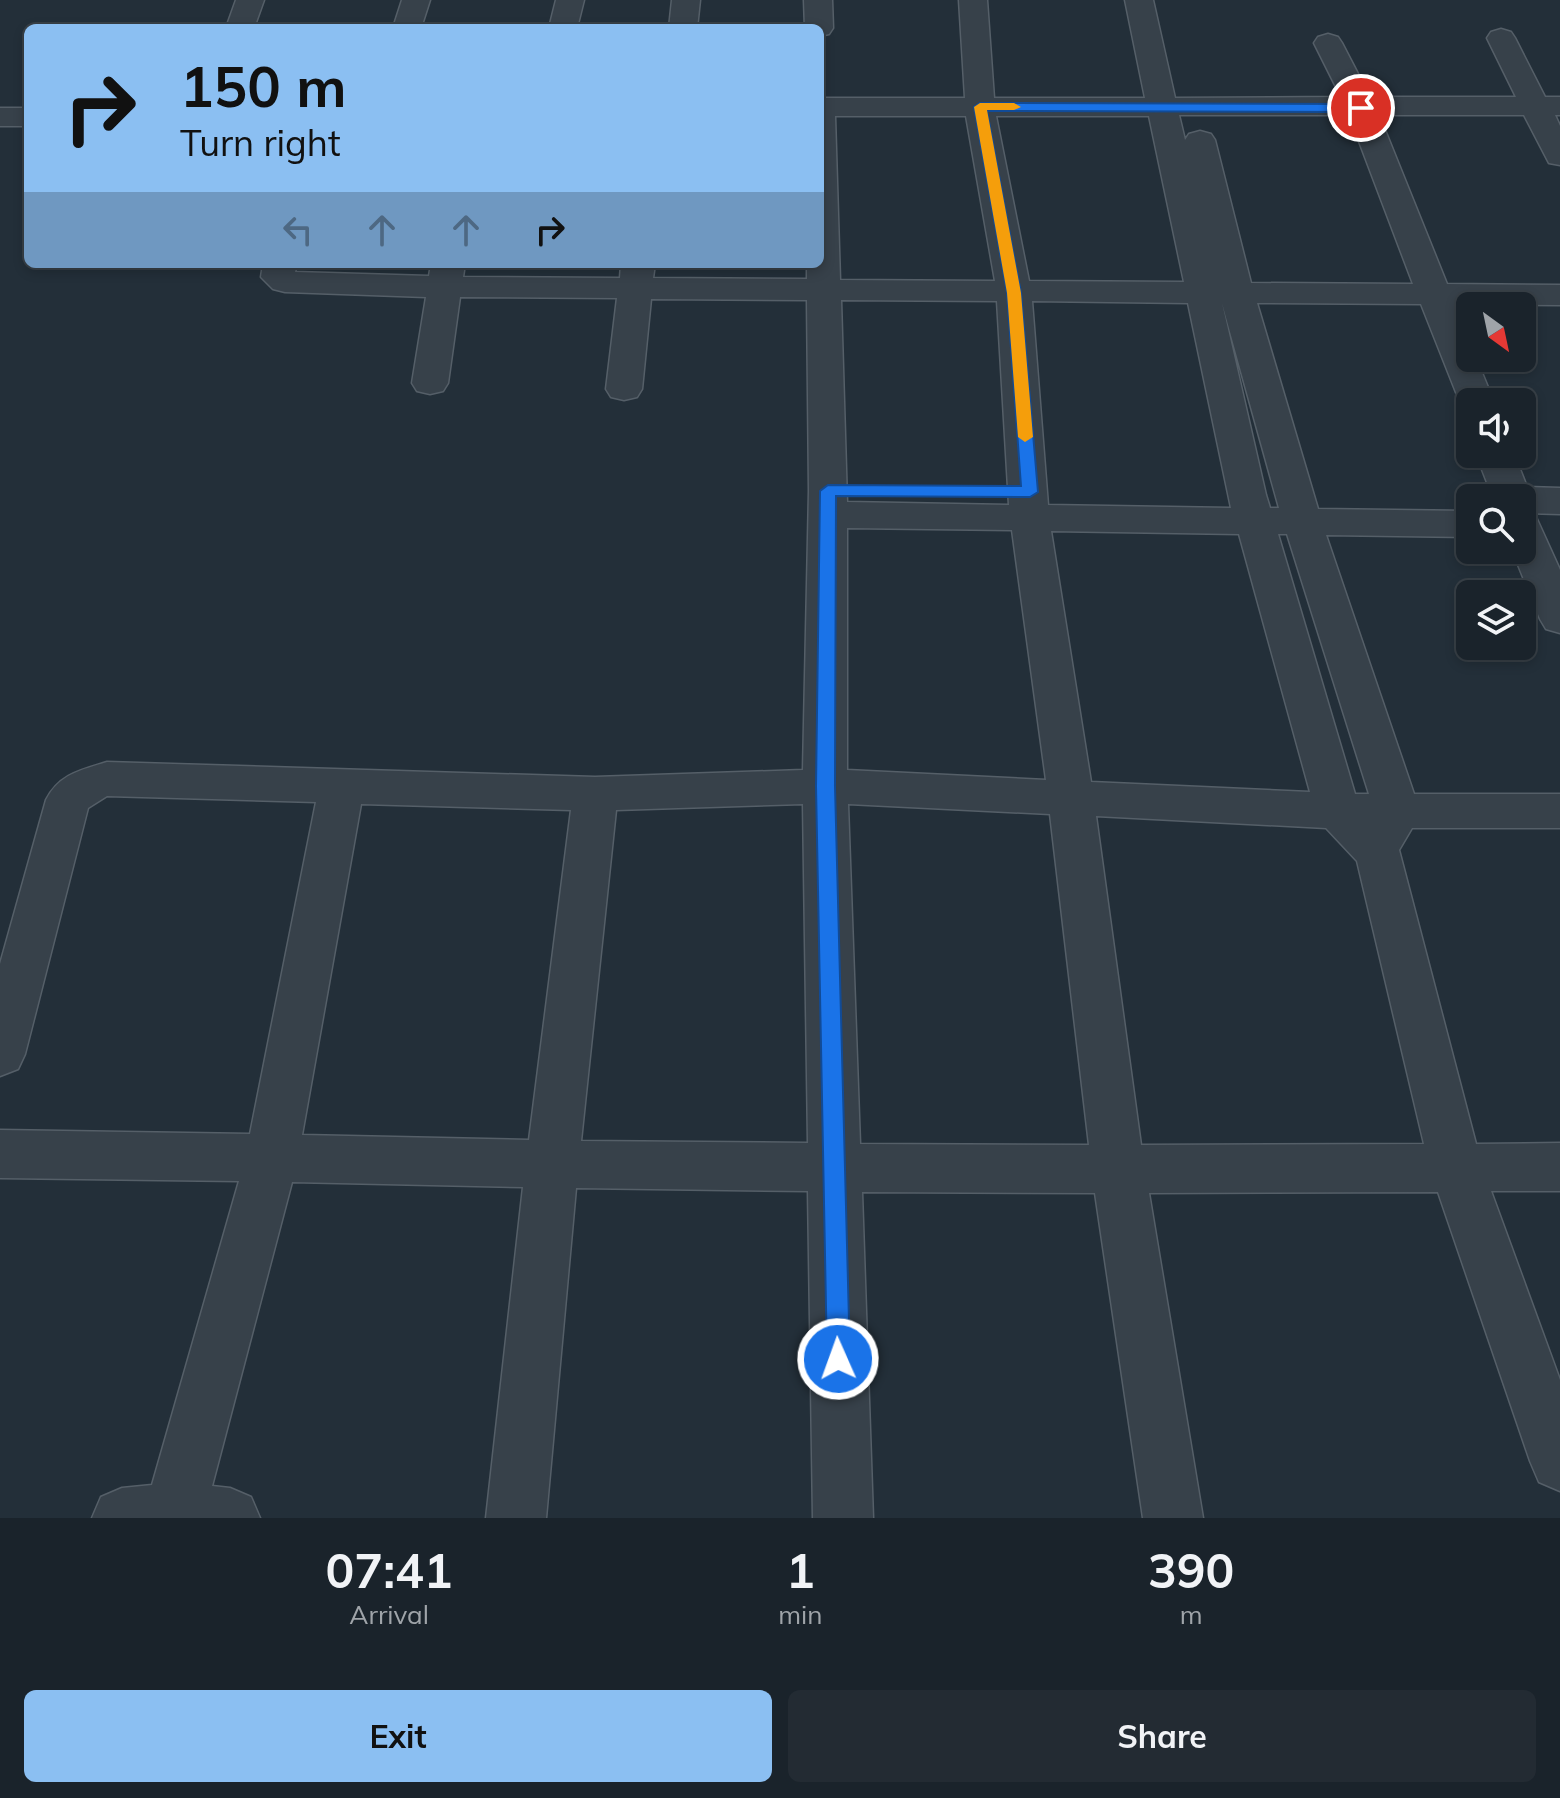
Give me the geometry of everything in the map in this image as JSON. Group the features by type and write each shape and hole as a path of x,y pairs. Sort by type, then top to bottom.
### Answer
{"street":[{"path":"241,24 250,0"},
{"path":"408,24 416,0"},
{"path":"564,24 570,0"},
{"path":"683,24 686,0"},
{"path":"818,0 819,24"},
{"path":"973,0 981,113 1014,293 1030,504 1118,1166 1173,1518"},
{"path":"1139,0 1179,112 1237,294 1388,832 1456,1167 1560,1461"},
{"path":"1165,0 1201,293 1251,509 1338,811"},
{"path":"1501,38 1550,112 1560,156"},
{"path":"1328,43 1363,114 1471,388"},
{"path":"824,109 981,113 1550,112"},
{"path":"824,120 981,113"},
{"path":"0,117 24,117"},
{"path":"824,257 827,503 825,786 843,1518"},
{"path":"279,268 278,277 285,282 446,276 636,276 825,291 1560,295"},
{"path":"430,383 446,276"},
{"path":"624,389 636,276"},
{"path":"827,503 1251,509 1456,499"},
{"path":"1536,500 1560,501"},
{"path":"1299,507 1456,523"},
{"path":"1536,526 1560,527"},
{"path":"1536,560 1560,619"},
{"path":"0,1054 68,800 84,786 107,779 595,794 825,786 1338,811 1388,832 1560,811"},
{"path":"175,1517 272,1158 342,784"},
{"path":"516,1518 595,794"},
{"path":"0,1154 552,1166 1560,1167"}],"slow traffic":[{"path":"1014,107 980,107 1014,293 1025,437"}],"route":[{"path":"838,1359 825,786 828,491 1030,492 1014,293 980,107 1361,108"}]}
